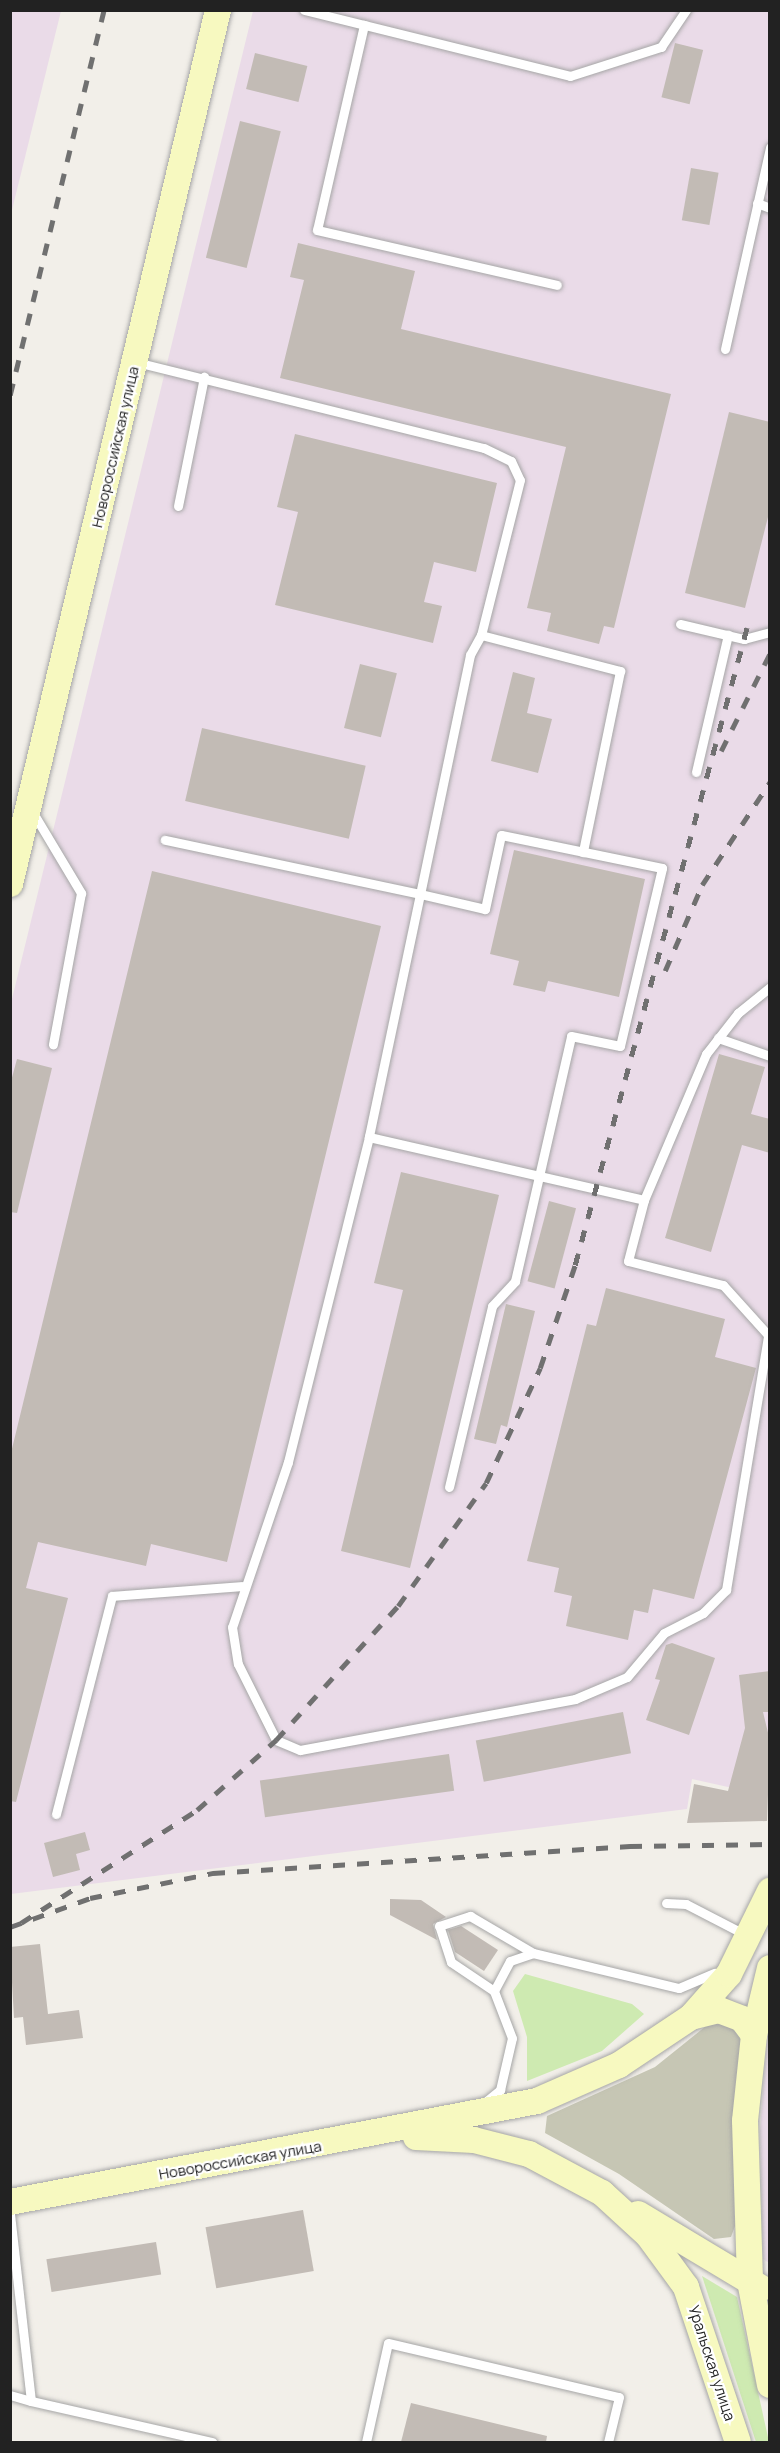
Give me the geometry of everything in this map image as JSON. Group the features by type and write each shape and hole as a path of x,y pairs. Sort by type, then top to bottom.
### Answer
{"main road":[{"name":"Новороссийская улица","path":"10,884 218,10"},
{"path":"691,2018 729,1974 770,1891"},
{"path":"770,1968 745,2121 770,2385"},
{"path":"691,2018 719,2010 742,2019 760,2038"},
{"name":"Новороссийская улица","path":"10,2202 377,2135 537,2101 619,2065 691,2018"},
{"name":"Уральская улица","path":"377,2135 511,2147 602,2193 648,2235 686,2287 738,2442"},
{"path":"602,2193 760,2287"}],"lane":[{"path":"304,10 570,76 661,47 686,10"},
{"path":"364,25 317,230 557,285"},
{"path":"725,349 770,147"},
{"path":"757,203 770,208"},
{"path":"135,362 204,377 484,448 511,461 520,480 482,635 470,655 369,1137 288,1462 242,1586 232,1627 238,1664 276,1740 300,1750 575,1699 627,1677 664,1633 703,1613 726,1590 769,1337 723,1285 628,1261 644,1200 706,1054 718,1038 770,987"},
{"path":"178,506 204,377"},
{"path":"680,624 744,639 770,633"},
{"path":"482,635 620,671 583,852"},
{"path":"696,772 728,635"},
{"path":"29,806 81,893 53,1044"},
{"path":"165,840 485,909 501,835 662,868 620,1046 571,1036 541,1177 515,1281 492,1306 448,1487"},
{"path":"718,1038 770,1056"},
{"path":"369,1137 644,1200"},
{"path":"56,1814 112,1596 242,1586"},
{"path":"469,2117 500,2090 508,2069 512,2038 494,1991 451,1962 439,1926 470,1916 533,1953 679,1988 705,1982 748,1937 704,1911 666,1903"},
{"path":"494,1991 510,1961 533,1953"},
{"path":"10,2214 31,2402"},
{"path":"366,2442 388,2343 619,2397 608,2442"},
{"path":"10,2395 31,2402 212,2442"}],"shaded area":[{"path":"10,11 61,11 11,214"},
{"path":"253,11 769,11 769,1796 692,1779 687,1809 11,1894 11,1003"},
{"path":"769,2014 769,2263 763,2259 760,2131"},
{"path":"711,2022 731,2024 743,2036 733,2121 735,2226 731,2237 714,2239 619,2174 545,2133 547,2116 655,2067"}],"green space":[{"path":"525,1974 632,2004 644,2014 602,2051 527,2081 527,2037 513,1991"},
{"path":"702,2276 737,2297 769,2442 756,2442"}],"building":[{"path":"675,43 703,50 690,104 661,97"},
{"path":"255,53 307,66 298,102 246,89"},
{"path":"240,121 281,131 247,268 206,258"},
{"path":"691,168 719,173 709,225 682,220"},
{"path":"298,243 415,271 401,329 671,394 614,628 604,626 599,644 547,631 551,613 527,608 566,447 280,378 304,280 290,277"},
{"path":"729,412 770,422 770,509 745,608 685,593"},
{"path":"295,434 497,483 476,572 434,562 424,602 442,606 433,643 275,605 298,512 277,507"},
{"path":"360,664 397,673 381,737 344,728"},
{"path":"513,672 535,678 527,713 552,719 538,773 491,761"},
{"path":"202,728 366,766 349,839 185,801"},
{"path":"514,850 645,879 619,997 548,981 545,992 513,985 519,961 490,954"},
{"path":"152,871 381,926 227,1562 151,1544 146,1566 38,1542 26,1588 68,1598 16,1802 10,1801 10,1457"},
{"path":"719,1054 765,1067 751,1114 770,1119 770,1153 742,1145 711,1252 665,1238"},
{"path":"17,1059 52,1068 17,1213 10,1212 10,1085"},
{"path":"401,1172 499,1195 410,1568 341,1551 403,1290 374,1283"},
{"path":"549,1201 576,1208 555,1288 528,1281"},
{"path":"606,1288 725,1319 715,1357 756,1368 694,1599 653,1589 648,1613 634,1610 628,1640 566,1626 572,1596 554,1592 559,1568 527,1561 587,1324 596,1326"},
{"path":"506,1304 535,1311 507,1427 501,1425 496,1444 474,1439"},
{"path":"672,1643 715,1658 689,1735 646,1720 660,1680 655,1679 666,1645"},
{"path":"770,1671 770,1712 763,1712 770,1741 767,1821 687,1823 694,1784 728,1791 745,1728 739,1675"},
{"path":"623,1712 631,1753 484,1782 476,1741"},
{"path":"449,1754 454,1791 265,1817 260,1781"},
{"path":"85,1832 90,1850 76,1854 80,1870 53,1877 44,1843"},
{"path":"390,1899 421,1900 446,1917 433,1924 437,1940 390,1915"},
{"path":"461,1926 498,1950 484,1971 455,1952 448,1930"},
{"path":"40,1944 48,2014 79,2010 83,2038 26,2045 23,2017 14,2018 10,1947"},
{"path":"303,2210 314,2271 216,2288 206,2227"},
{"path":"156,2242 161,2275 52,2292 46,2259"},
{"path":"411,2403 547,2436 546,2442 401,2442"}],"railway":[{"path":"10,395 104,10"},
{"path":"21,1923 197,1810 276,1740 398,1606 486,1483 540,1368 575,1265 750,616"},
{"path":"721,751 770,653"},
{"path":"665,971 702,885 770,782"},
{"path":"10,1927 90,1898 213,1873 630,1846 770,1844"}]}
